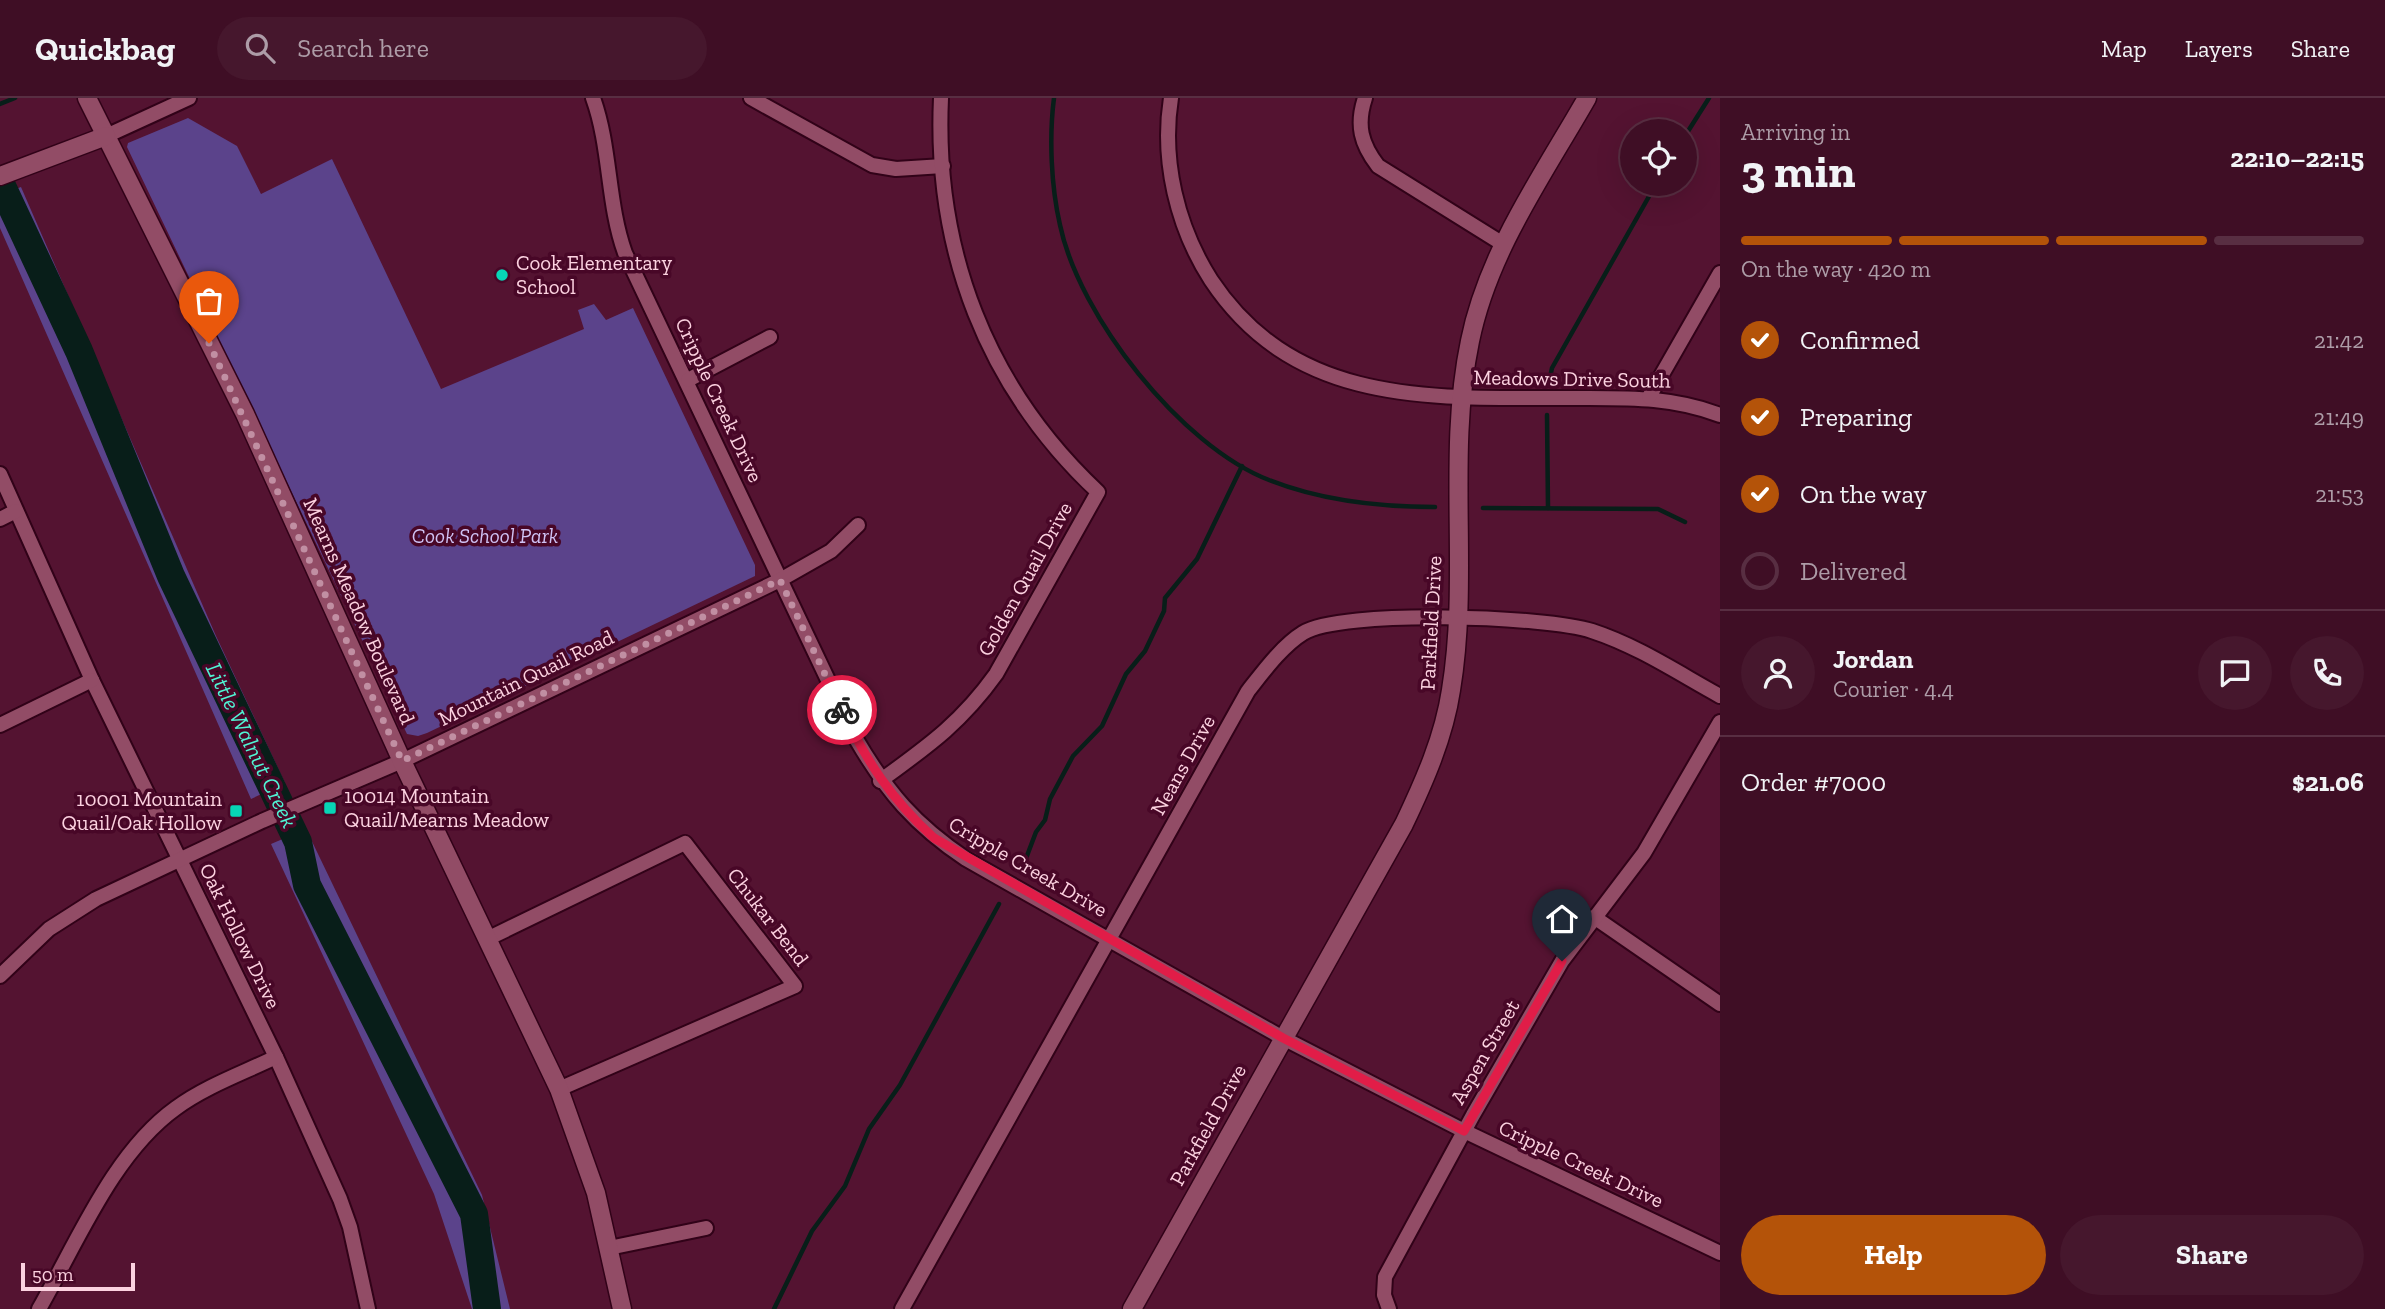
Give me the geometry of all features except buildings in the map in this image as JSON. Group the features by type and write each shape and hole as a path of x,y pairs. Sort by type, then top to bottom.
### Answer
{"street":[{"name":"Mearns Meadow Boulevard","path":"88,98 245,414 402,761 559,1089 596,1194 622,1309"},
{"path":"0,176 106,136 188,98"},
{"path":"751,98 872,165 896,169 943,166"},
{"name":"Golden Quail Drive","path":"880,781 940,737 976,702 996,674 1098,492 1041,433 1000,371 982,334 959,267 951,233 943,166 941,98"},
{"name":"Meadows Drive South","path":"1171,98 1169,161 1188,236 1221,294 1251,327 1286,354 1324,374 1351,384 1394,393 1462,397 1649,397 1691,404 1720,415"},
{"path":"1365,98 1359,127 1367,152 1378,166 1503,244"},
{"name":"Parkfield Drive","path":"1132,1309 1404,824 1428,770 1451,692 1457,620 1462,397 1470,339 1478,307 1503,244 1587,98"},
{"name":"Cripple Creek Drive","path":"596,99 617,229 625,253 688,380 856,739 880,781 906,812 934,838 1283,1038 1464,1131 1720,1253"},
{"path":"1649,397 1720,273"},
{"path":"688,380 770,337"},
{"name":"Oak Hollow Drive","path":"0,474 92,680 276,1057 350,1227 368,1309"},
{"path":"0,519 16,511"},
{"name":"Mountain Quail Road","path":"0,976 27,948 72,913 179,859 310,799 402,761 780,580 831,551 858,525"},
{"name":"Neans Drive","path":"902,1309 1248,691 1304,632 1341,622 1368,620 1541,622 1591,631 1623,642 1720,696"},
{"path":"0,725 92,680"},
{"name":"Aspen Street","path":"1389,1309 1384,1295 1385,1277 1464,1131 1562,961 1644,853 1720,722"},
{"name":"Chukar Bend","path":"487,939 684,843 795,986 559,1089"},
{"path":"1594,917 1720,1004"},
{"path":"39,1309 118,1171 148,1132 194,1097 276,1057"},
{"path":"609,1248 706,1228"}],"green space":[{"name":"Cook School Park","path":"188,118 237,146 261,194 332,159 441,389 584,329 578,310 594,304 606,320 633,308 755,565 755,576 427,733 418,736 407,734 127,147 128,143"},
{"path":"21,187 216,636 285,783 251,799 0,228 0,195"},
{"path":"306,829 482,1195 510,1309 472,1309 434,1194 271,844"}],"waterway":[{"path":"0,104 15,98"},
{"path":"1054,98 1053,178 1060,225 1071,261 1088,298 1111,337 1169,408 1202,439 1236,463 1269,480 1330,498 1392,506 1435,507"},
{"path":"1696,119 1709,98"},
{"name":"Little Walnut Creek","path":"0,182 79,351 171,576 298,842 307,885 474,1214 487,1309"},
{"path":"1549,382 1552,368 1649,196"},
{"path":"1547,415 1548,508"},
{"path":"1025,861 1036,832 1045,820 1050,799 1073,756 1102,726 1126,674 1145,651 1164,611 1165,598 1197,559 1242,466"},
{"path":"1483,508 1658,509 1685,522"},
{"path":"774,1309 812,1231 845,1186 869,1129 900,1085 999,904"}],"way so far":[{"path":"209,343 245,414 402,761 780,580 842,710"}],"place":[{"name":"Cook Elementary School","path":"502,275"},
{"name":"10014 Mountain Quail/Mearns Meadow","path":"330,808"},
{"name":"10001 Mountain Quail/Oak Hollow","path":"236,811"}],"route":[{"path":"842,710 880,781 906,812 934,838 966,859 1283,1038 1464,1131 1562,961"}]}
